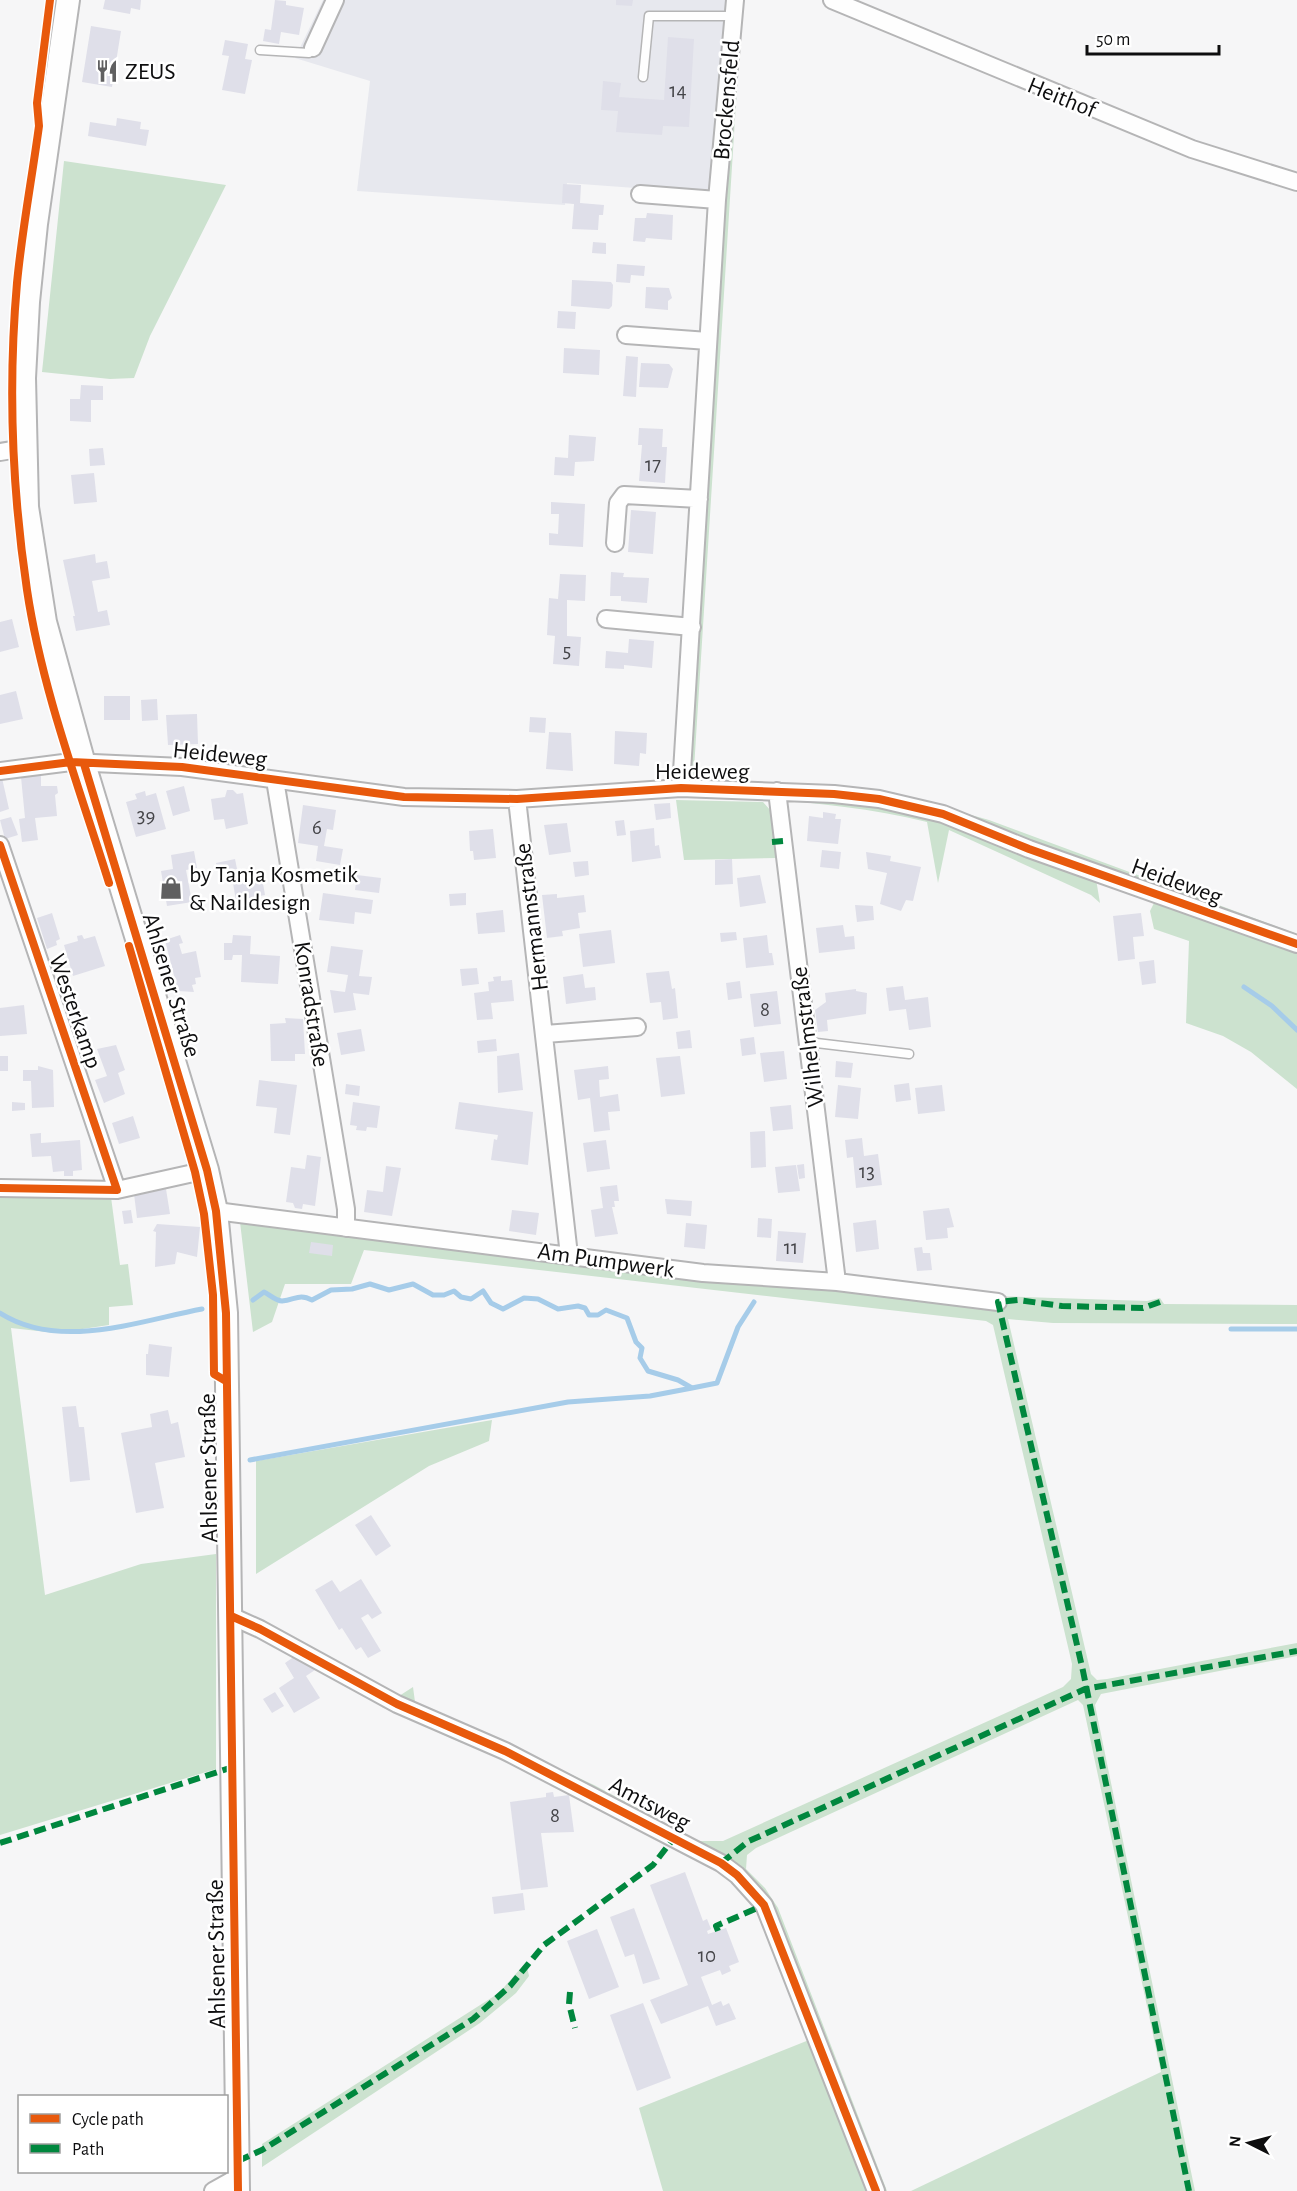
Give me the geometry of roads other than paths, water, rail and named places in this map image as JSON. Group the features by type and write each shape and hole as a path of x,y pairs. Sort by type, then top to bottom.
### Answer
{"main road":[{"name":"Ahlsener Straße","path":"68,0 36,224 28,302 24,378 27,507 45,622 84,764 207,1170 216,1212 226,1313 238,2184"}],"street":[{"path":"313,48 335,0"},
{"name":"Heithof","path":"832,0 1192,149 1297,182"},
{"name":"Brockensfeld","path":"681,788 717,200 735,8"},
{"path":"640,194 717,200"},
{"path":"626,335 708,341"},
{"path":"0,453 24,448"},
{"path":"615,543 618,503 624,495 699,499"},
{"path":"606,619 692,627"},
{"path":"1,768 71,762 84,764"},
{"name":"Heideweg","path":"84,764 182,767 404,797 517,799 681,788 777,791 879,799 943,814 1029,849 1297,944"},
{"name":"Konradstraße","path":"274,780 346,1209 346,1228"},
{"name":"Wilhelmstraße","path":"777,791 837,1282"},
{"name":"Hermannstraße","path":"517,799 569,1255"},
{"name":"Westerkamp","path":"0,845 117,1190"},
{"path":"545,1034 637,1027"},
{"path":"0,1188 117,1190 207,1170"},
{"name":"Am Pumpwerk","path":"216,1212 703,1273 837,1282 998,1302"},
{"name":"Amtsweg","path":"231,1616 260,1629 397,1704 505,1751 592,1794 721,1863 737,1875 764,1905 876,2191"},
{"path":"213,2191 238,2184"}],"lane":[{"path":"643,77 649,16 735,8"},
{"path":"260,50 309,53 313,48"},
{"path":"808,1042 909,1054"}],"waterway":[{"path":"1244,987 1272,1006 1297,1030"},
{"path":"253,1300 264,1292 280,1301 300,1297 312,1300 331,1290 352,1289 370,1284 389,1290 413,1284 433,1295 444,1295 454,1291 461,1297 471,1299 483,1291 491,1303 503,1309 524,1298 538,1299 558,1309 578,1306 585,1308 589,1315 598,1315 606,1310 627,1318 636,1342 642,1348 640,1358 648,1371 678,1380 692,1388 717,1383 738,1327 754,1302"},
{"path":"0,1313 23,1324 48,1330 73,1332 126,1326 202,1309"},
{"path":"1231,1329 1297,1329"},
{"path":"250,1460 568,1402 650,1396 692,1388"}],"place":[{"name":"ZEUS","path":"107,71"},
{"name":"by Tanja Kosmetik & Naildesign","path":"171,888"}]}
